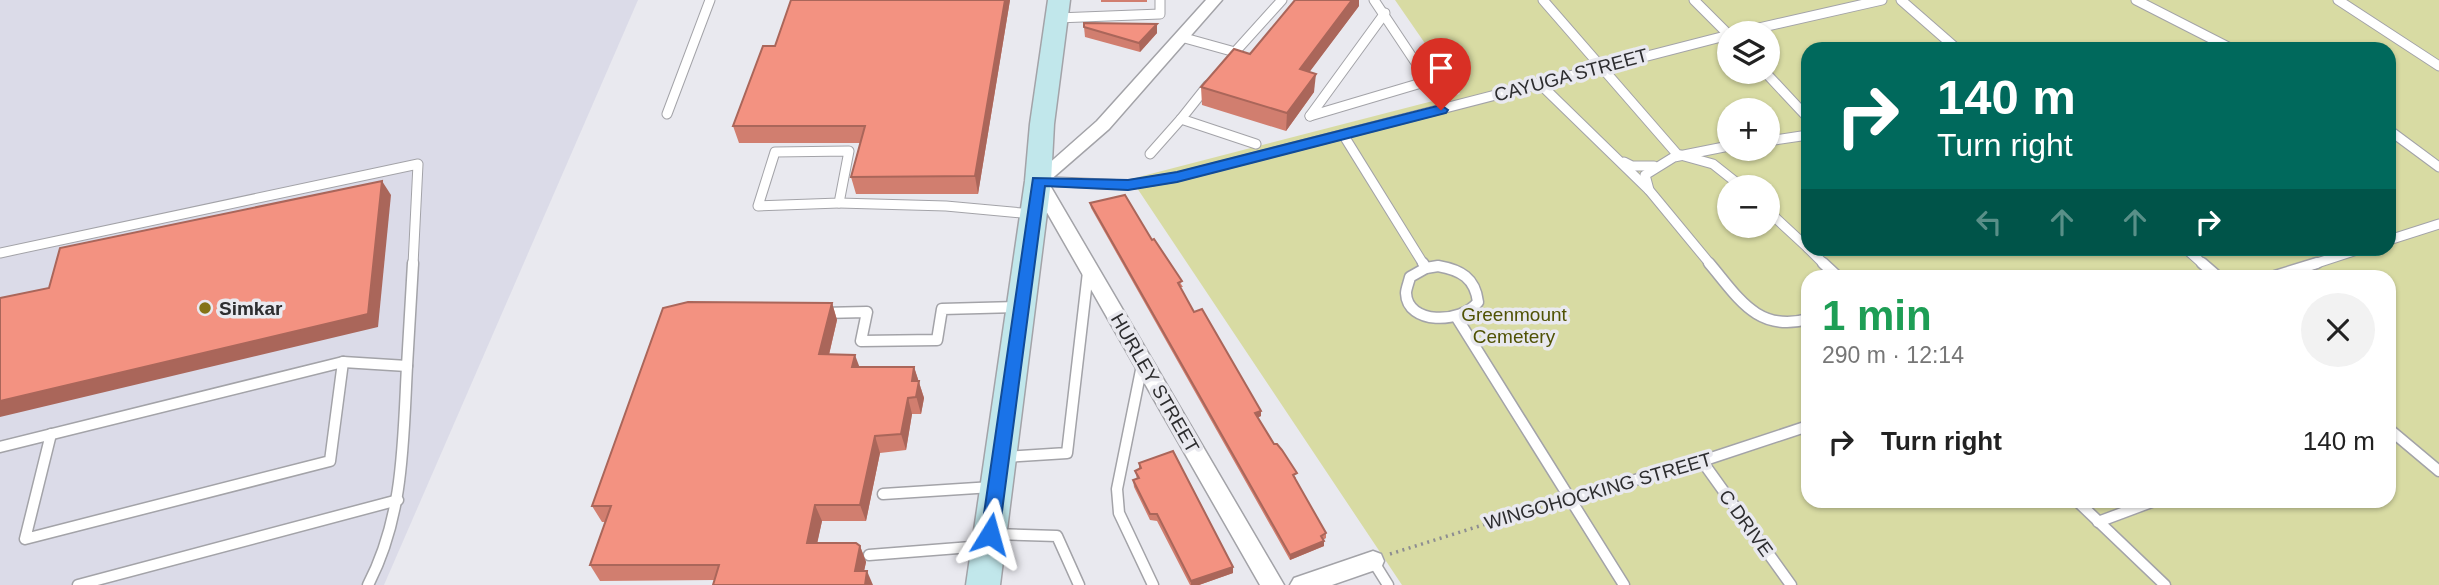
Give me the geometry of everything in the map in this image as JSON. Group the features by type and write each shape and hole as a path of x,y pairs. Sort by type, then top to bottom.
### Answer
{"main road":[{"path":"990,561 996,487 1034,214 1042,124 1058,9"}],"street":[{"path":"1038,181 1103,125 1214,0"},
{"name":"HURLEY STREET","path":"1038,181 1272,585"},
{"path":"1302,585 1380,558"}],"lane":[{"path":"667,114 710,0"},
{"path":"1058,9 1160,14 1160,0"},
{"path":"1227,62 1282,0"},
{"path":"1374,0 1385,13 1429,81 1310,116 1385,13"},
{"path":"1543,0 1677,154 1717,164 1729,175"},
{"path":"1694,0 1717,23"},
{"path":"1780,23 1882,0"},
{"path":"1901,0 1949,42"},
{"path":"2136,0 2218,42"},
{"path":"2338,0 2439,66"},
{"path":"1181,37 1235,52"},
{"name":"CAYUGA STREET","path":"1038,181 1128,185 1177,177 1717,38"},
{"path":"1150,154 1212,81"},
{"path":"1539,83 1649,190 1746,307 1760,318 1777,323 1801,321"},
{"path":"1776,84 1801,111"},
{"path":"1181,119 1256,144"},
{"path":"2396,135 2439,167"},
{"path":"1343,136 1426,268"},
{"path":"1780,139 1801,136"},
{"path":"1649,190 1645,175 1654,166 1677,154 1717,148"},
{"path":"839,203 849,150 775,152 758,206 839,203 946,206 1034,214"},
{"path":"1617,160 1632,166 1654,166"},
{"path":"0,253 418,164 398,500 383,563 368,585"},
{"path":"1780,222 1801,242"},
{"path":"2396,238 2439,224"},
{"path":"1816,256 1831,270"},
{"path":"2194,256 2210,270"},
{"path":"2295,270 2338,256"},
{"path":"1438,266 1462,273 1476,289 1478,298 1475,306 1457,318 1434,319 1423,315 1408,301 1405,293 1410,277 1426,268 1438,266"},
{"path":"1001,457 1067,453 1089,268"},
{"path":"813,313 867,312 861,341 937,340 942,309 1021,307"},
{"path":"1457,318 1624,585"},
{"path":"1143,361 1117,489 1119,513 1153,585"},
{"path":"0,447 344,362 407,366"},
{"path":"51,434 25,539 330,461 344,362"},
{"name":"WINGOHOCKING STREET","path":"1568,499 1702,461 1801,428"},
{"path":"2396,435 2439,471"},
{"name":"C DRIVE","path":"1702,461 1791,585"},
{"path":"883,494 996,487"},
{"path":"78,585 398,500"},
{"path":"2084,508 2165,585"},
{"path":"2098,522 2136,508"},
{"path":"869,555 990,561 1057,536 1079,585"},
{"path":"1380,558 1388,585"}],"path":[{"name":"WINGOHOCKING STREET","path":"1380,558 1568,499"}],"shaded area":[{"path":"0,0 638,0 384,585 0,585"}],"green space":[{"name":"Greenmount Cemetery","path":"1395,0 2439,0 2439,585 1402,585 1131,179 1460,94"}],"building":[{"path":"791,0 1005,0 975,176 851,177 865,126 733,126 763,46 775,46"},
{"path":"1295,0 1352,0 1300,69 1316,74 1287,113 1201,87 1234,49 1250,54"},
{"path":"1084,23 1157,24 1139,43 1084,27"},
{"name":"Simkar","path":"382,181 368,314 0,401 0,298 49,288 60,248"},
{"path":"1125,195 1152,240 1154,239 1182,281 1178,283 1194,312 1202,309 1261,411 1255,413 1274,444 1282,450 1297,473 1293,475 1326,533 1321,536 1324,541 1290,555 1090,203"},
{"path":"688,302 832,303 819,354 855,355 852,367 914,367 912,381 919,381 916,397 908,398 901,434 875,436 860,505 815,505 807,543 856,543 860,546 855,571 867,571 865,585 713,585 719,565 590,565 611,506 592,506 663,308"},
{"path":"1173,451 1233,567 1191,581 1157,514 1150,514 1133,480 1139,478 1135,471 1141,468 1139,463"}],"place":[{"name":"Simkar","path":"205,308"}],"route":[{"path":"990,534 1038,181 1128,185 1177,177 1441,110"}]}
